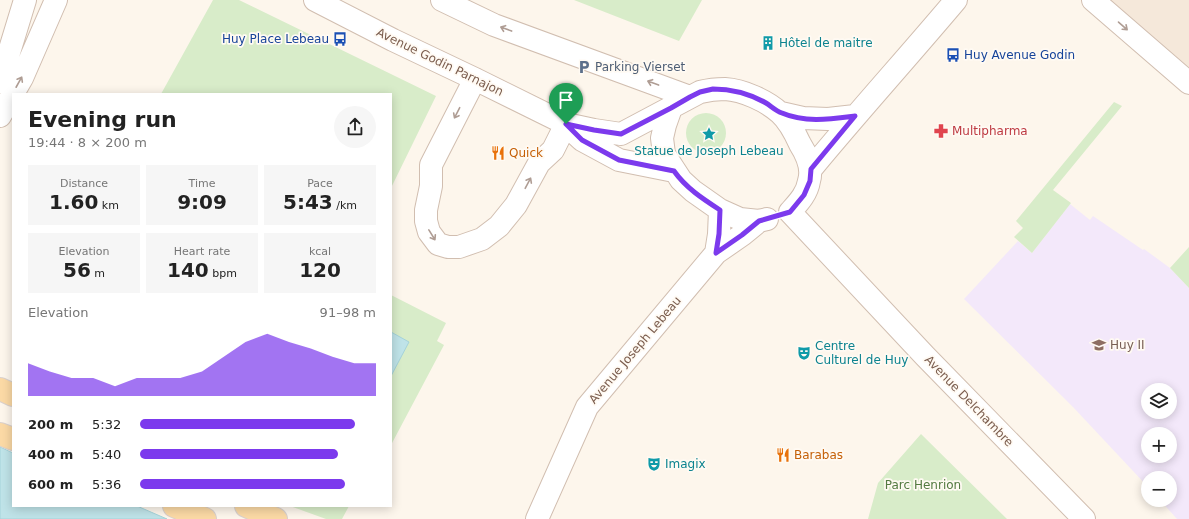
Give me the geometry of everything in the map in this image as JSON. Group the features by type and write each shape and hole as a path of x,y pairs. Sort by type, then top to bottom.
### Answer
{"main road":[{"path":"0,389 12,395"},
{"path":"0,434 12,439"},
{"path":"176,507 205,519"},
{"path":"248,507 276,519"}],"street":[{"path":"0,82 25,0"},
{"path":"13,93 22,78 56,0"},
{"name":"Avenue Godin Parnajon","path":"315,0 393,40 475,78 566,124 621,134 700,92 713,89 726,89 752,95 781,113 791,126 807,155 811,169"},
{"path":"442,0 494,25 690,97"},
{"path":"671,108 664,125 662,138 664,154 680,180 720,210 740,219 759,221 790,212 804,195 810,181 811,169 956,0"},
{"path":"1093,0 1189,83"},
{"path":"475,78 431,165 431,186 426,210 426,221 429,232 438,244 448,247 459,247 482,239 499,226 516,204 538,163 553,150 566,124"},
{"path":"0,116 12,95"},
{"path":"781,113 802,118 828,119 855,116"},
{"name":"Avenue Godin Parnajon","path":"566,124 582,140 619,160 674,171"},
{"path":"716,253 719,234 720,210"},
{"name":"Avenue Delchambre","path":"790,212 925,356 1084,519"},
{"name":"Avenue Joseph Lebeau","path":"537,519 587,406 716,253 759,221"}],"shaded area":[{"path":"1093,0 1189,0 1189,84"},
{"name":"Huy II","path":"1070,204 1090,220 1093,216 1143,250 1144,249 1170,268 1189,288 1189,519 1177,519 1166,507 1177,507 1177,471 1141,471 1141,480 1073,407 964,299 1018,241 1032,253"}],"green space":[{"path":"213,0 239,0 436,96 392,186 392,93 162,93"},
{"path":"574,0 702,0 679,41"},
{"path":"1114,102 1122,106 1053,190 1071,203 1032,253 1014,237 1023,228 1016,221"},
{"path":"710,113 717,116 723,122 726,133 725,141 717,150 710,153 702,153 695,150 687,141 686,129 689,122 698,114"},
{"path":"1189,247 1189,288 1170,268"},
{"path":"392,296 446,323 437,341 444,345 392,443"},
{"name":"Parc Henrion","path":"921,434 1007,519 868,519 878,483"},
{"path":"293,507 348,507 342,519 326,519"}],"water":[{"path":"392,333 409,342 392,374"},
{"path":"0,447 12,453 12,507 139,507 167,519 0,519"}],"place":[{"name":"Huy Place Lebeau","path":"340,39"},
{"name":"Hôtel de maitre","path":"768,43"},
{"name":"Huy Avenue Godin","path":"953,55"},
{"name":"Parking Vierset","path":"584,67"},
{"name":"Multipharma","path":"941,131"},
{"name":"Statue de Joseph Lebeau","path":"709,134"},
{"name":"Quick","path":"498,153"},
{"name":"Huy II","path":"1099,345"},
{"name":"Centre Culturel de Huy","path":"804,353"},
{"name":"Barabas","path":"783,455"},
{"name":"Imagix","path":"654,464"}],"route":[{"path":"713,89 726,89 752,95 781,113 802,118 828,119 855,116 811,169 810,181 804,195 790,212 759,221 716,253 719,234 720,210 680,180 674,171 619,160 582,140 566,124 621,134 700,92 713,89"}]}
